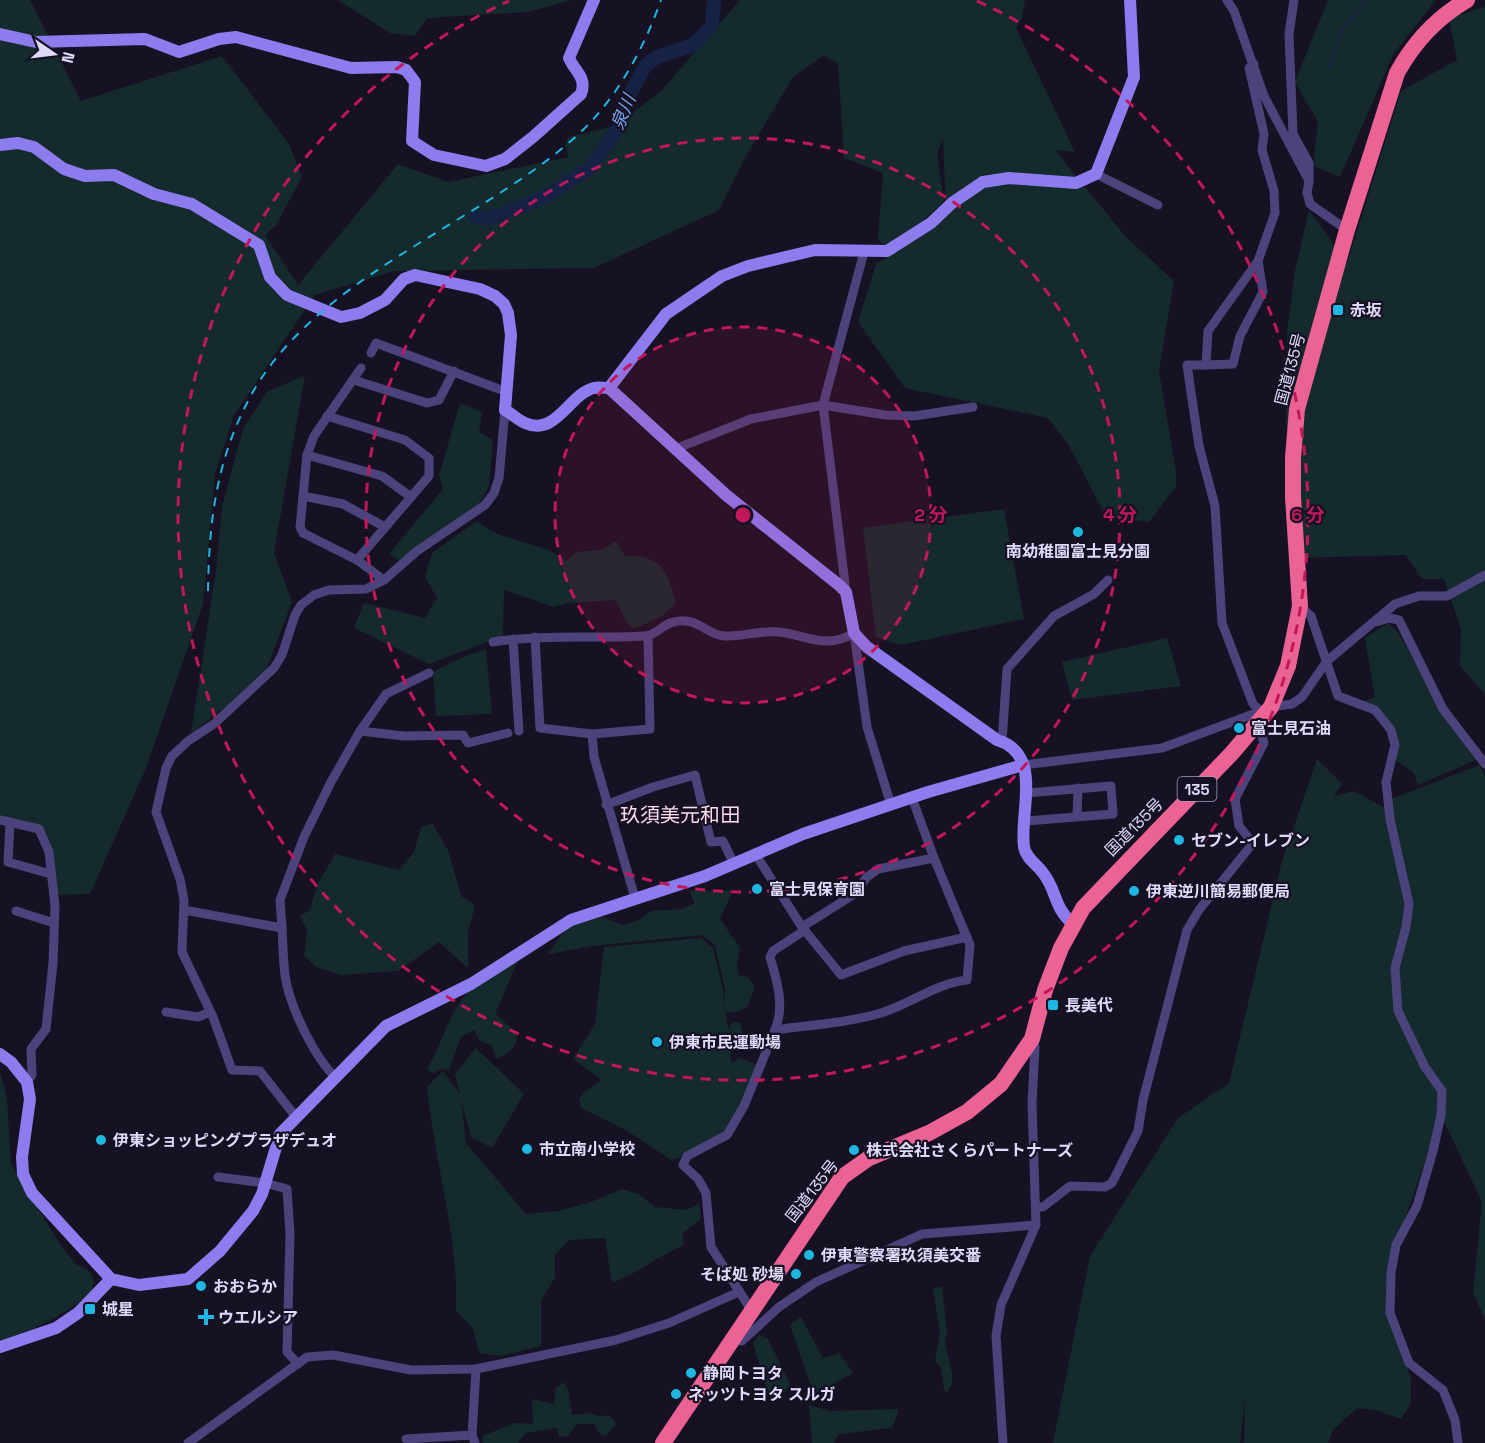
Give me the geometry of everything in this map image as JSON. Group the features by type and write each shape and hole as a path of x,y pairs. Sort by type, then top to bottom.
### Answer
{"highway":[{"name":"国道135号","path":"663,1443 842,1177 869,1158 929,1133 985,1100 1000,1084 1032,1039 1045,990 1073,924 1111,876 1265,715 1288,666 1300,606 1293,497 1294,430 1297,409 1347,230 1397,73 1407,55 1435,21 1467,0"}],"street":[{"path":"0,34 36,42 145,39 179,52 219,39 236,37 351,68 397,67 406,70 415,82 412,141 434,155 486,166 505,159 581,94 584,85 582,76 568,57 594,0"},
{"path":"609,388 666,314 722,276 748,266 815,250 879,252 897,247 983,182 1009,178 1076,183 1096,174 1134,77 1130,0"},
{"path":"1227,0 1234,11 1276,123 1309,181"},
{"path":"1294,0 1289,34 1293,134 1309,164 1307,193 1310,204 1347,230"},
{"path":"1206,365 1208,331 1257,261 1275,213 1274,191 1262,150 1264,134 1249,68 1254,63"},
{"path":"0,146 18,143 34,147 64,169 85,176 114,175 154,194 192,204 259,245 270,277 287,296 341,317 369,309 385,300 404,279 415,275 480,290 495,296 504,304 508,313 511,334 499,478 485,505 417,551 384,580 366,589 329,590 314,595 301,605 295,615 282,655 274,668 214,724 188,741 172,756 166,768 156,812 180,879 184,910 182,952 210,1011 232,1071 260,1071 296,1117"},
{"path":"1096,174 1158,206"},
{"path":"864,252 823,405 846,592 867,727 891,805"},
{"path":"1036,1207 1043,1207 1070,1186 1105,1187 1112,1183 1138,1131 1145,1090 1187,930 1199,910 1253,843 1239,826 1235,799 1264,743 1265,715 1253,704 1222,623 1215,506 1199,446 1187,365 1233,364 1240,336 1263,292 1257,261"},
{"path":"370,353 376,343 507,392"},
{"path":"361,368 314,436 307,455 300,527 303,533 357,560 384,580"},
{"path":"354,380 427,403 439,400 454,371"},
{"path":"505,410 526,424 540,426 555,419 595,387 609,388 726,495 846,592"},
{"path":"675,449 751,419 823,405 885,415 914,416 972,407"},
{"path":"327,416 405,440 429,458 429,476 357,560"},
{"path":"307,455 382,476 411,496"},
{"path":"303,496 343,504 385,527"},
{"path":"0,1054 11,1062 27,1082 30,1099 22,1156 23,1174 32,1193 111,1279 139,1285 188,1280 242,1227 253,1211 265,1183 280,1134 336,1078 358,1052 386,1026 471,984 571,920 734,864 803,834 1023,765 1162,748 1256,713 1265,715 1292,704 1302,697 1327,661 1395,604 1419,596 1447,596 1485,575"},
{"path":"1002,742 1007,669 1054,616 1094,594 1108,580"},
{"path":"1300,606 1311,615 1338,696 1375,710 1391,730 1395,745 1386,782 1390,819 1408,904 1406,927 1395,968 1398,1011 1425,1067 1442,1091 1441,1115 1417,1206 1396,1245 1391,1273 1390,1313 1409,1363 1443,1390 1455,1420 1458,1443"},
{"path":"1372,623 1389,618 1399,620 1443,709 1485,764"},
{"path":"493,642 535,637 648,636 674,621 689,621 713,635 726,636 781,632 810,641 844,639 854,633"},
{"path":"854,633 867,647 971,723 1002,742 1012,745 1018,752 1023,765 1027,793 1024,847 1029,859 1048,881 1061,913 1073,924"},
{"path":"535,637 540,728 592,734 650,729 648,636"},
{"path":"513,639 519,731"},
{"path":"336,1078 316,1053 292,1000 285,975 280,900 304,837 331,782 360,731 386,694 429,673"},
{"path":"360,731 404,736 462,735 468,743 508,733"},
{"path":"592,734 594,757 606,805 635,898"},
{"path":"606,805 653,787 695,775 711,842 723,841 734,864"},
{"path":"1026,821 1113,814 1111,786 1027,793"},
{"path":"1077,788 1077,816"},
{"path":"775,1030 856,1020 883,1012 945,985 968,980 970,945 912,798"},
{"path":"27,1082 32,1075 31,1049 46,1029 53,963 54,922 51,874 49,852 39,829 5,821 8,862 51,874"},
{"path":"756,855 804,928 841,975 915,948 967,937"},
{"path":"753,1308 739,1292 711,1247 706,1193 698,1179 683,1165 687,1156 727,1135 744,1106 775,1030 780,1004 770,957 773,951 856,893 866,878 878,869 934,858"},
{"path":"184,910 282,928"},
{"path":"16,911 54,922"},
{"path":"166,1012 198,1017 210,1011"},
{"path":"1003,1443 996,1336 1001,1305 1036,1225 1032,1114 1035,1047 1032,1039"},
{"path":"218,1177 265,1183 287,1189 290,1234 287,1352 298,1364"},
{"path":"733,1339 742,1341 779,1307 816,1282 922,1234 1036,1225"},
{"path":"0,1347 56,1328 78,1313 111,1279"},
{"path":"188,1443 307,1357 333,1354 411,1370 476,1369 616,1340 669,1323 739,1292"},
{"path":"406,1439 474,1439 476,1369"}],"green space":[{"path":"0,0 30,0 81,101 222,56 289,144 302,177 276,225 265,235 298,285 398,164 448,182 569,157 565,145 568,137 615,126 661,91 740,0 1025,0 1022,18 1016,28 1075,152 1055,150 1125,236 1174,281 1159,371 1176,471 1176,486 1149,522 1106,516 1069,446 1048,418 905,388 858,322 876,264 922,236 946,209 943,139 937,153 944,201 922,222 885,246 878,239 883,173 844,158 838,64 824,55 793,77 746,156 719,210 594,268 395,271 315,295 234,415 215,474 203,604 146,768 90,894 55,895 41,827 0,816"},
{"path":"338,0 572,0 527,12 427,18 415,36 390,33"},
{"path":"1328,0 1436,0 1394,53 1340,177 1313,166 1318,122 1295,82"},
{"path":"1485,7 1485,694 1460,666 1461,629 1444,579 1422,579 1406,555 1301,558 1299,479 1286,424 1287,332 1295,271 1309,210 1347,263 1401,91 1457,60 1449,18"},
{"path":"305,375 274,553 292,602 267,668 228,705 191,734 216,571 222,507 243,429 267,392"},
{"path":"460,403 482,412 479,432 493,440 489,486 478,507 414,547 400,561 389,554 443,489 439,475"},
{"path":"1004,509 1024,619 901,645 876,637 863,528"},
{"path":"477,521 498,534 545,549 567,561 577,552 602,550 616,541 625,556 647,558 661,567 666,574 676,603 662,616 634,629 625,620 616,600 567,603 554,607 504,590 503,636 429,664 354,628 364,603 425,618 437,598 425,577 432,553"},
{"path":"1388,623 1398,632 1423,678 1478,759 1418,785 1414,773 1395,760 1394,741 1363,701 1375,698 1365,638"},
{"path":"1167,638 1181,686 1072,700 1062,662"},
{"path":"486,649 492,714 436,716 433,672"},
{"path":"1317,759 1342,784 1334,796 1354,791 1386,809 1388,800 1480,765 1485,777 1485,1320 1473,1292 1482,1202 1441,1115 1396,1245 1391,1297 1411,1381 1411,1403 1401,1419 1376,1410 1357,1408 1333,1430 1328,1443 1244,1443 1245,1397 1240,1443 1053,1443 1090,1256 1178,1118 1229,1083 1282,861"},
{"path":"432,823 448,850 461,896 475,905 468,932 468,968 439,942 398,971 342,975 316,967 304,955 307,930 300,916 310,910 317,885 335,854 399,870 414,852 421,827"},
{"path":"733,890 720,919 740,948 737,965 739,975 747,977 755,986 748,1006 737,1012 725,1011 725,990 715,945 702,935 593,946 548,954 571,922 602,917 623,925 639,920 651,911 681,909 695,903 689,891"},
{"name":"伊東市民運動場","path":"701,938 713,948 723,990 728,1029 733,1022 740,1023 743,1037 730,1044 731,1064 739,1058 762,1066 738,1118 708,1147 671,1160 626,1130 581,1108 579,1100 584,1092 602,1080 573,1059 595,1024 604,947"},
{"path":"519,958 495,1014 517,1033 512,1049 497,1059 491,1045 480,1041 474,1030 461,1037 449,1070 439,1069 434,1073 427,1070 451,1017 463,997 482,979"},
{"path":"476,1048 524,1094 492,1148 471,1137 461,1099 466,1143 526,1214 558,1211 591,1202 622,1189 638,1194 655,1207 686,1210 699,1204 701,1219 682,1234 684,1245 612,1283 605,1238 569,1240 555,1255 555,1277 541,1301 541,1346 500,1356 479,1353 473,1328 456,1311 454,1255 427,1087 443,1071 460,1094 455,1074"},
{"path":"0,1072 7,1099 11,1164 61,1246 76,1264 88,1270 94,1280 92,1292 70,1308 37,1326 0,1341"},
{"path":"942,1287 947,1331 945,1342 952,1374 952,1384 947,1393 944,1390 941,1368 935,1361 940,1333 933,1288"},
{"path":"801,1317 823,1358 839,1353 853,1373 835,1383 834,1395 815,1398 790,1325"},
{"path":"759,1335 768,1339 790,1384 785,1392 768,1393 753,1343"},
{"path":"563,1382 568,1389 572,1415 591,1413 600,1417 608,1415 615,1421 615,1426 605,1436 600,1434 594,1424 577,1424 568,1436 559,1437 557,1428 525,1433 518,1443 483,1443 482,1436 515,1423 533,1424 532,1399 554,1404 556,1388"},
{"path":"809,1405 830,1411 899,1409 892,1428 839,1434 834,1443 812,1443"}],"waterway":[{"name":"泉川","path":"476,217 487,219 543,198 590,168 621,125 624,105 645,66 657,57 693,45 712,25 714,0"},
{"path":"1330,67 1341,31 1367,0"}],"railway":[{"path":"208,591 213,512 223,463 241,414 254,390 283,350 318,315 358,283 491,199 572,140 601,110 625,76 636,57 661,0"}],"place":[{"name":"赤坂","path":"1338,310"},
{"name":"南幼稚園富士見分園","path":"1078,532"},
{"name":"富士見石油","path":"1239,728"},
{"name":"セブン-イレブン","path":"1179,840"},
{"name":"富士見保育園","path":"757,889"},
{"name":"伊東逆川簡易郵便局","path":"1134,891"},
{"name":"長美代","path":"1053,1005"},
{"name":"伊東市民運動場","path":"657,1042"},
{"name":"伊東ショッピングプラザデュオ","path":"101,1140"},
{"name":"市立南小学校","path":"527,1149"},
{"name":"株式会社さくらパートナーズ","path":"854,1150"},
{"name":"伊東警察署玖須美交番","path":"809,1255"},
{"name":"そば処 砂場","path":"796,1274"},
{"name":"おおらか","path":"201,1286"},
{"name":"城星","path":"90,1309"},
{"name":"ウエルシア","path":"206,1317"},
{"name":"静岡トヨタ","path":"691,1373"},
{"name":"ネッツトヨタ スルガ","path":"676,1394"}],"district":[{"name":"玖須美元和田","path":"680,815"}]}
